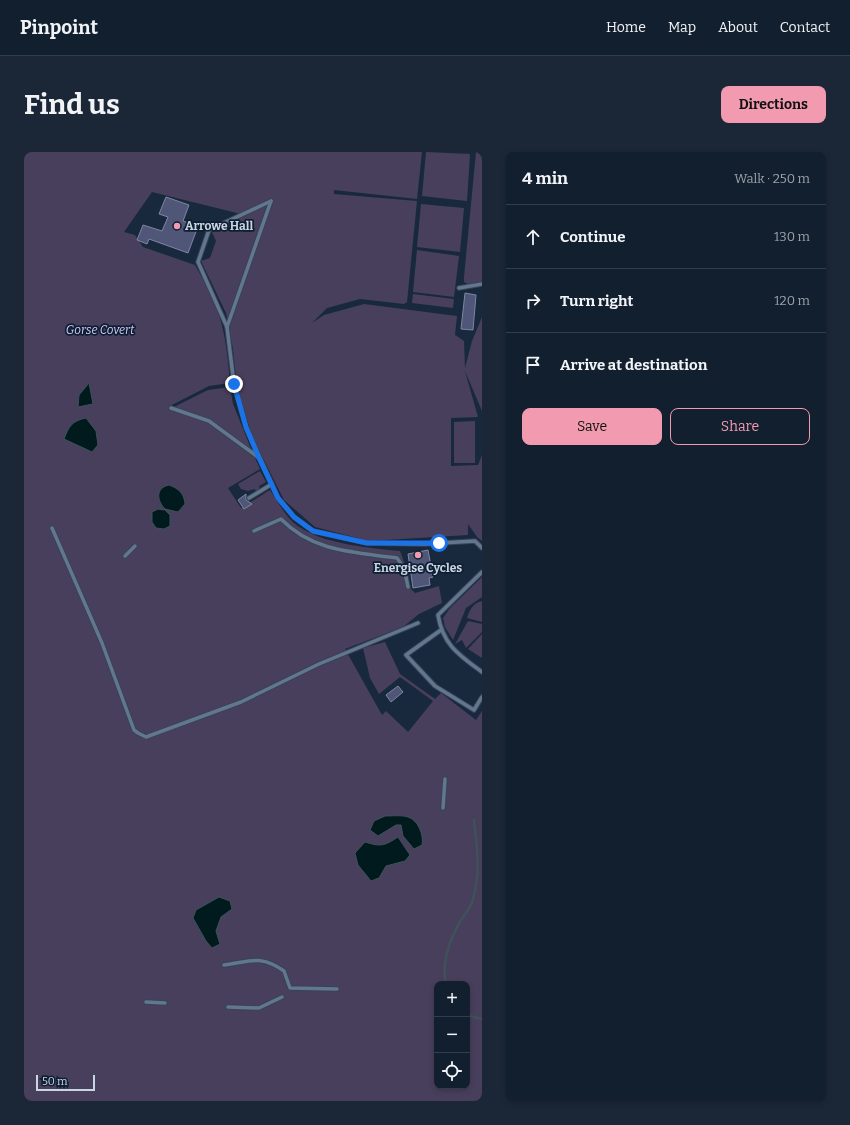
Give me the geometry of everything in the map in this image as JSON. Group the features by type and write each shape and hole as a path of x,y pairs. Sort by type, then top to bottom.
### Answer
{"lane":[{"path":"227,327 271,201 209,230 198,262 227,327 234,384 246,427 278,498 294,517 313,531 367,543 424,544 475,541 482,548"},
{"path":"459,288 482,284"},
{"path":"171,408 210,421 259,458"},
{"path":"249,498 272,484"},
{"path":"254,531 281,519 298,535 318,544 357,553 397,558 404,568 408,587"},
{"path":"52,528 102,643 134,730 146,737 241,702 319,664 418,623"},
{"path":"125,556 135,546"},
{"path":"482,572 438,615 441,630 455,652 482,672"},
{"path":"441,630 406,655 435,686 474,710 482,697"},
{"path":"443,808 445,779"},
{"path":"224,965 252,960 262,960 284,971 290,988 337,989"},
{"path":"228,1007 259,1008 282,997"},
{"path":"146,1002 165,1003"}],"green space":[{"name":"Gorse Covert","path":"24,152 422,152 417,199 334,190 334,194 417,201 407,302 404,304 360,299 327,308 312,323 324,315 364,304 457,316 455,335 464,341 465,368 472,341 482,317 482,411 465,371 478,417 451,418 451,466 478,465 482,455 482,541 477,537 468,524 468,535 369,541 315,527 284,500 252,436 237,387 233,349 226,313 201,261 210,258 216,241 212,232 245,215 152,192 124,232 135,235 143,247 195,265 214,302 223,332 230,383 209,386 170,406 167,405 208,423 255,458 260,469 228,488 241,508 270,490 289,518 298,526 311,533 340,543 400,551 407,570 411,589 415,593 439,586 442,603 419,614 403,627 345,649 382,715 386,711 408,732 433,701 400,677 379,694 370,678 363,648 385,642 400,674 435,699 441,693 476,720 482,711 482,1101 24,1101"},
{"path":"426,152 470,154 467,201 422,196"},
{"path":"476,152 482,152 482,283 468,284 464,282 464,277"},
{"path":"421,204 464,208 460,252 417,247"},
{"path":"417,250 459,256 454,297 413,292"},
{"path":"413,294 454,299 453,308 412,303"},
{"path":"230,387 233,404 252,451 210,420 174,407 208,390"},
{"path":"475,421 475,463 454,463 454,422"},
{"path":"260,471 266,482 259,486 260,489 256,492 255,489 248,491 241,489 238,484"},
{"path":"482,577 482,597 466,608 453,640 445,627 443,618 450,608"},
{"path":"482,601 482,622 467,618 472,607 476,603"},
{"path":"468,621 482,624 482,632 466,648 462,640 455,644"},
{"path":"482,634 482,658 468,649"}],"shaded area":[{"path":"89,383 93,404 78,407 79,395"},
{"path":"86,418 96,431 98,445 92,452 64,439 74,423"},
{"path":"169,485 176,488 183,497 185,504 178,512 165,509 159,499 159,492 161,489"},
{"path":"158,509 165,510 170,515 170,526 164,529 156,528 152,522 152,512"},
{"path":"385,816 403,816 415,821 420,828 422,845 414,849 403,836 401,825 396,825 378,836 370,830 374,821"},
{"path":"398,837 410,855 405,861 386,866 379,878 371,881 358,865 355,853 365,842 375,845 382,845"},
{"path":"219,897 230,901 232,909 221,917 216,931 220,944 212,948 206,941 193,918 196,910"}],"building":[{"name":"Arrowe Hall","path":"166,197 189,205 183,221 191,224 191,227 197,229 188,253 149,239 147,244 137,240 143,225 162,231 168,217 159,214"},
{"path":"465,293 476,295 473,330 461,329"},
{"path":"246,494 246,500 252,504 244,509 238,500"},
{"path":"428,550 433,577 429,578 430,585 413,588 408,554"},
{"path":"398,686 403,692 391,702 386,695"}],"waterway":[{"path":"446,981 445,967 450,943 457,927 472,902 477,879 478,860 474,820"},
{"path":"470,1016 482,1019"}],"place":[{"name":"Arrowe Hall","path":"177,226"},
{"name":"Energise Cycles","path":"418,555"}],"route":[{"path":"234,384 246,427 259,458 278,498 294,517 313,531 367,543 439,543"}]}
